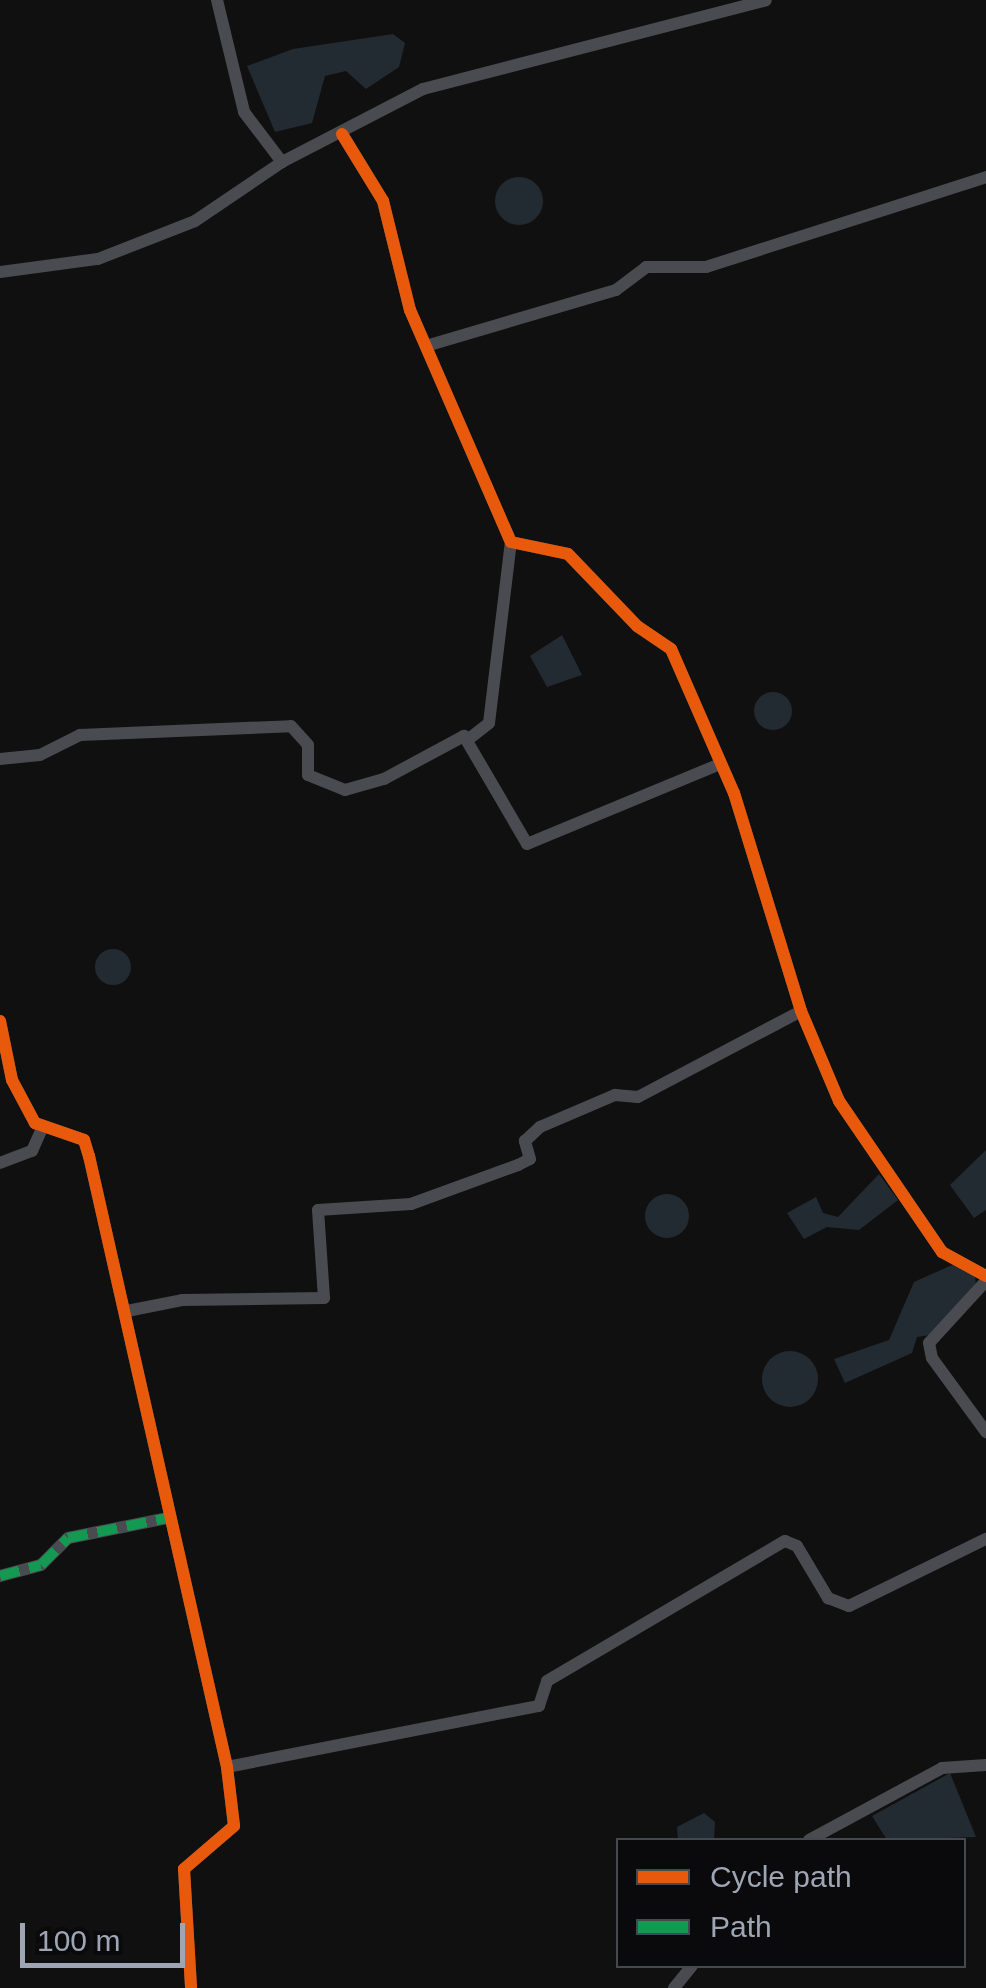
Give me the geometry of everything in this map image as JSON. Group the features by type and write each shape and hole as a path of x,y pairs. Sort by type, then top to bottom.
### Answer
{"street":[{"path":"217,0 244,112 282,162"},
{"path":"0,272 124,251 195,221 282,162 424,90 766,0"},
{"path":"0,758 40,755 80,735 291,726 308,745 308,775 345,790 470,738 490,723 511,542 399,278 383,201 342,134"},
{"path":"426,346 616,290 646,267 706,267 986,177"},
{"path":"511,542 568,554 636,626 670,649 720,764 801,1011 839,1101 891,1184 942,1252 986,1278 930,1349 986,1432"},
{"path":"470,738 527,844 720,764"},
{"path":"127,1310 182,1300 324,1298 318,1210 411,1204 518,1165 530,1158 525,1141 540,1127 616,1094 638,1098 801,1011"},
{"path":"0,1020 12,1080 41,1131 84,1140 127,1310 167,1518 227,1767 234,1826 184,1869 191,1988"},
{"path":"0,1163 32,1151 41,1131"},
{"path":"0,1576 40,1565 68,1538 167,1518"},
{"path":"227,1767 540,1706 547,1682 784,1541 797,1546 828,1598 848,1606 986,1539"},
{"path":"813,1838 942,1768 986,1765"},
{"path":"674,1988 690,1968"}],"shaded area":[{"path":"393,34 405,43 399,67 366,89 346,71 325,76 312,123 275,132 247,66 293,49"},
{"path":"519,177 536,184 543,201 536,218 519,225 502,218 495,201 502,184"},
{"path":"562,635 582,675 547,687 530,656"},
{"path":"773,692 787,697 792,711 787,725 773,730 759,725 754,711 759,697"},
{"path":"113,949 126,954 131,967 126,980 113,985 100,980 95,967 100,954"},
{"path":"986,1150 986,1210 974,1218 950,1185"},
{"path":"879,1174 898,1200 859,1230 827,1227 804,1239 787,1213 816,1197 823,1213 838,1217"},
{"path":"667,1194 683,1200 689,1216 683,1232 667,1238 651,1232 645,1216 651,1200"},
{"path":"952,1265 975,1274 976,1288 930,1335 917,1337 912,1353 845,1383 834,1359 889,1340 914,1282"},
{"path":"790,1351 810,1359 818,1379 810,1399 790,1407 770,1399 762,1379 770,1359"},
{"path":"950,1773 976,1837 886,1838 872,1816"},
{"path":"704,1813 715,1822 714,1838 678,1838 677,1827"}],"marked path":[{"path":"0,1576 41,1565 68,1538 167,1518"}],"cycle path":[{"path":"342,134 383,201 410,310 511,542 568,554 637,626 671,649 734,793 801,1011 839,1101 942,1252 986,1276"},
{"path":"0,1021 12,1080 35,1123 84,1140 89,1156 227,1767 234,1826 184,1869 191,1988"}]}
